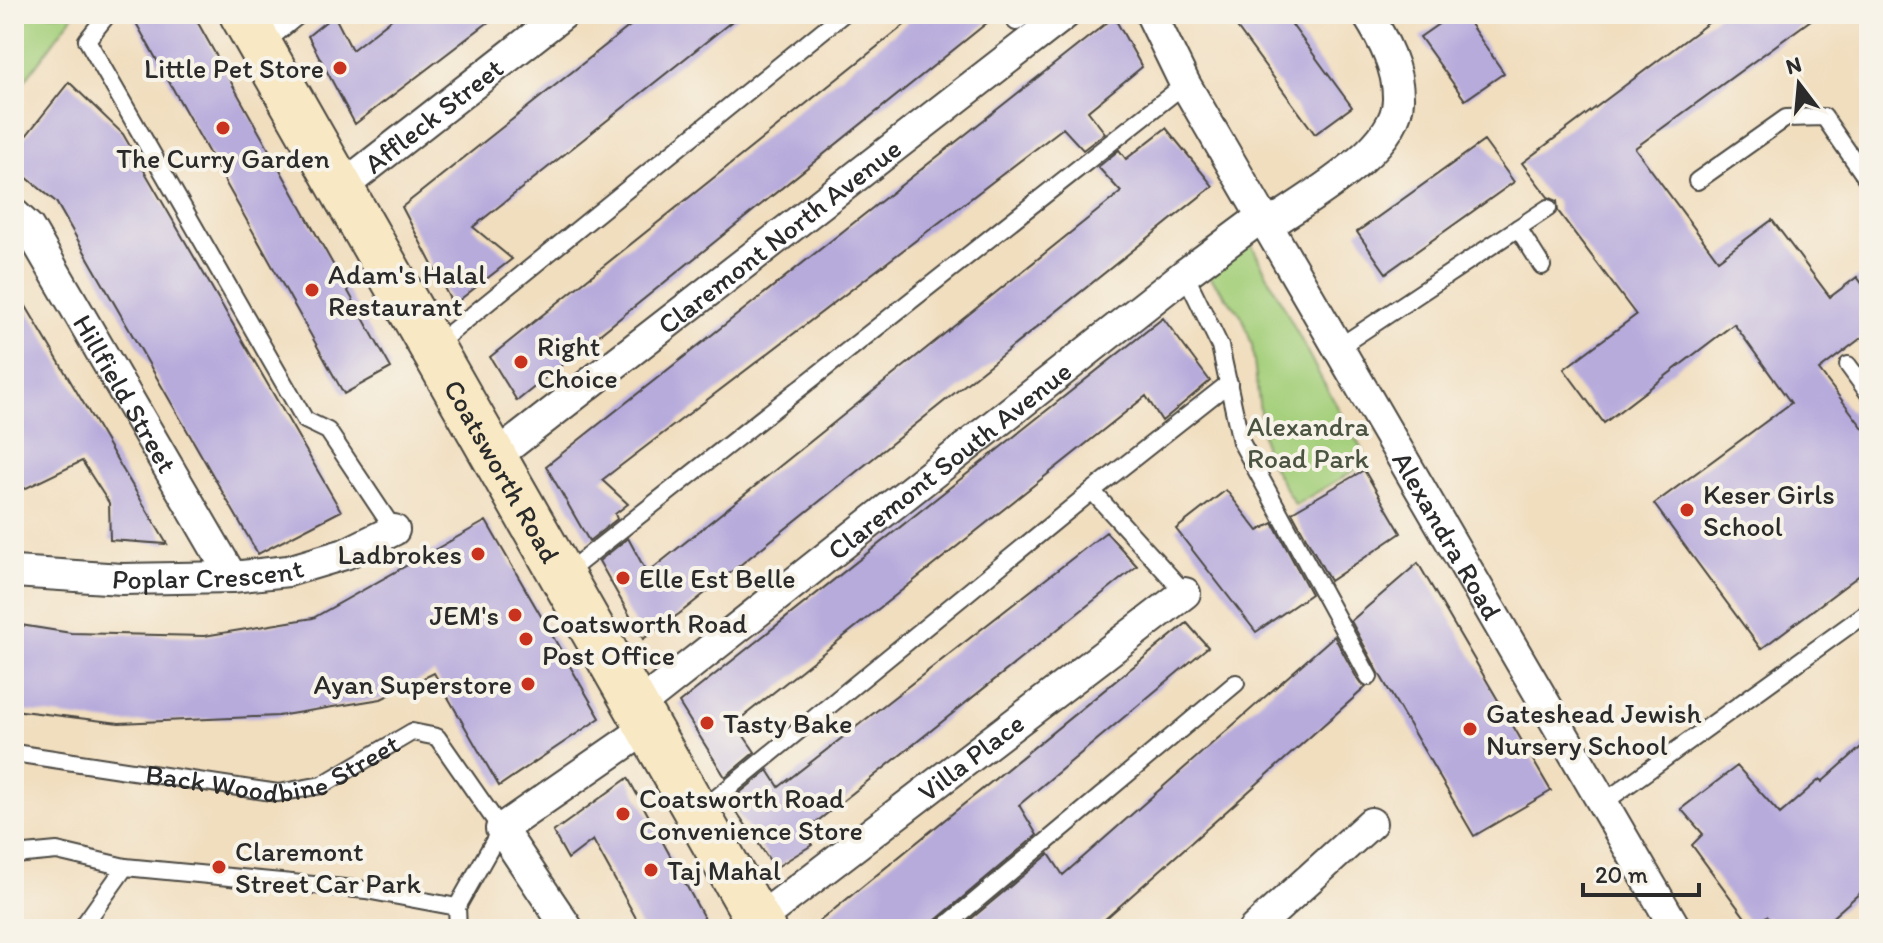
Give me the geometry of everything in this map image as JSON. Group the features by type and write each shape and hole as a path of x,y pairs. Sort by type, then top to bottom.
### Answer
{"street":[{"name":"Affleck Street","path":"342,187 563,14"},
{"name":"Claremont North Avenue","path":"495,457 1065,14"},
{"name":"Alexandra Road","path":"1151,14 1185,84 1676,929"},
{"name":"Claremont South Avenue","path":"501,829 1185,274 1364,159 1386,134 1399,102 1394,69 1367,14"},
{"name":"Coatsworth Road","path":"251,30 761,924"},
{"name":"Hillfield Street","path":"14,214 29,228 232,577"},
{"name":"Poplar Crescent","path":"14,572 122,579 232,577 288,571 345,554 394,530"},
{"name":"Villa Place","path":"761,924 1185,593"},
{"path":"1254,929 1371,823"},
{"name":"Back Woodbine Street","path":"501,829 568,929"}],"lane":[{"path":"108,14 87,40 305,420 328,431 394,530"},
{"path":"251,30 300,14"},
{"path":"432,348 843,14"},
{"path":"1009,14 1016,22 1027,14"},
{"path":"563,577 1185,84"},
{"path":"1697,181 1786,118 1824,117 1869,182"},
{"path":"1339,347 1548,208"},
{"path":"1518,228 1542,266"},
{"path":"1185,274 1220,346 1241,442 1369,677"},
{"path":"1848,365 1869,394"},
{"path":"697,814 1229,383"},
{"path":"1092,491 1185,593"},
{"path":"1603,803 1869,611"},
{"path":"942,929 1236,683"},
{"name":"Back Woodbine Street","path":"14,753 278,793 322,785 412,732 437,737 501,829"},
{"path":"458,929 457,907 501,829"},
{"path":"15,855 57,851 125,867 366,890 457,907"},
{"path":"81,929 125,867"}],"green space":[{"path":"14,14 74,14 14,95"},
{"name":"Alexandra Road Park","path":"1250,242 1369,462 1295,505 1265,454 1252,345 1242,316 1208,275"}],"building":[{"path":"131,14 193,14 391,368 344,394"},
{"path":"398,14 499,14 355,124 308,36 334,15 352,50"},
{"path":"645,14 741,14 473,227 512,259 453,305 402,207"},
{"path":"918,14 998,14 517,401 490,357"},
{"path":"1227,14 1284,14 1352,107 1315,134"},
{"path":"1453,14 1463,14 1504,73 1465,100 1420,37"},
{"path":"1720,14 1819,14 1635,148 1718,260 1772,220 1830,297 1857,277 1869,293 1869,332 1819,370 1869,436 1869,568 1761,649 1654,504 1791,403 1734,324 1604,423 1564,369 1636,315 1558,211 1557,201 1548,197 1522,163"},
{"path":"1114,17 1142,67 1088,111 1105,133 1083,150 1063,128 602,480 628,504 615,514 617,519 589,541 546,466"},
{"path":"69,82 123,134 341,511 258,554 56,202 14,167 14,151"},
{"path":"1166,128 1213,186 679,614 643,639 599,561 628,538 647,573 1121,192 1098,167 1119,150 1126,159"},
{"path":"1484,141 1514,182 1386,273 1357,232"},
{"path":"14,286 167,544 110,540 109,503 82,461 14,494"},
{"path":"1163,318 1210,381 1162,421 1146,396 735,723 755,752 725,777 679,703"},
{"path":"1364,470 1401,533 1330,581 1292,512"},
{"path":"1226,490 1258,531 1273,523 1311,594 1256,632 1176,529"},
{"path":"486,521 600,718 499,786 434,673 381,699 278,716 119,723 14,710 14,624 71,633 204,636 313,618"},
{"path":"1106,532 1137,566 804,832 812,845 775,868 734,808 741,803 736,796 768,770 779,787"},
{"path":"1418,563 1551,791 1474,836 1351,621"},
{"path":"1187,623 1208,647 1019,805 1037,835 935,921 931,929 810,929"},
{"path":"1334,636 1359,682 1366,687 1094,929 959,929 1049,854 1063,875"},
{"path":"1869,740 1869,885 1819,929 1778,929 1767,916 1752,927 1692,845 1703,834 1681,809 1737,766 1780,814"},
{"path":"628,778 710,929 642,929 593,840 568,859 553,832"}],"place":[{"name":"Little Pet Store","path":"340,68"},
{"name":"The Curry Garden","path":"223,128"},
{"name":"Adam's Halal Restaurant","path":"312,290"},
{"name":"Right Choice","path":"521,362"},
{"name":"Keser Girls School","path":"1687,510"},
{"name":"Ladbrokes","path":"478,554"},
{"name":"Elle Est Belle","path":"623,578"},
{"name":"JEM's","path":"515,615"},
{"name":"Coatsworth Road Post Office","path":"526,639"},
{"name":"Ayan Superstore","path":"528,684"},
{"name":"Tasty Bake","path":"707,723"},
{"name":"Gateshead Jewish Nursery School","path":"1470,729"},
{"name":"Coatsworth Road Convenience Store","path":"623,814"},
{"name":"Claremont Street Car Park","path":"219,867"},
{"name":"Taj Mahal","path":"651,870"}]}
